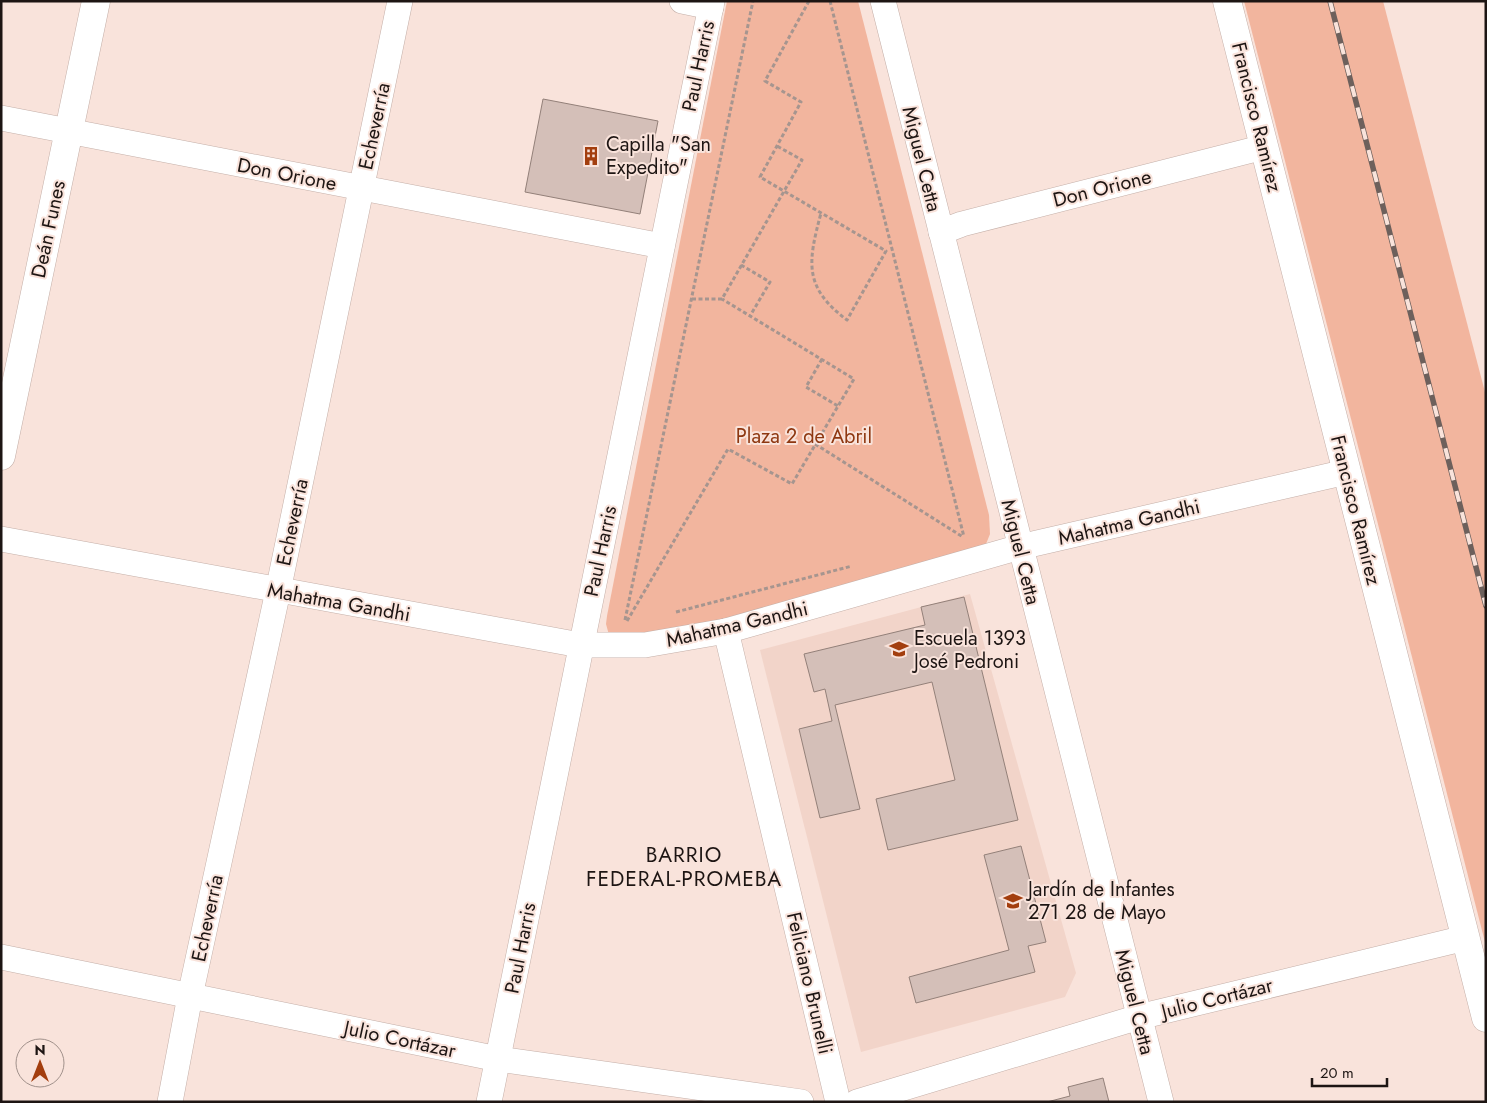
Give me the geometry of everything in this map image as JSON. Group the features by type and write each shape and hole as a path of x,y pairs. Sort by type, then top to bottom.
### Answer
{"street":[{"name":"Deán Funes","path":"1,456 96,1"},
{"name":"Echeverría","path":"170,1102 190,996 278,591 400,1"},
{"path":"682,1 711,4"},
{"name":"Miguel Cetta","path":"882,1 1161,1102"},
{"name":"Francisco Ramírez","path":"1227,1 1464,938 1486,1018"},
{"name":"Paul Harris","path":"489,1102 711,4"},
{"name":"Don Orione","path":"1,118 662,246"},
{"name":"Don Orione","path":"941,232 962,224 1264,147"},
{"name":"Mahatma Gandhi","path":"1,539 580,645 645,645 726,631 1020,547 1346,472"},
{"name":"Feliciano Brunelli","path":"726,631 838,1102"},
{"name":"Julio Cortázar","path":"857,1102 1139,1018 1464,938"},
{"name":"Julio Cortázar","path":"1,957 498,1059 801,1102"}],"path":[{"path":"624,625 753,1"},
{"path":"810,1 765,81 801,102 760,178 886,251 892,250"},
{"path":"830,1 964,537"},
{"path":"722,298 802,160 777,146"},
{"path":"821,213 814,240 811,264 817,289 830,308 847,320 886,251"},
{"path":"741,265 770,282 750,316"},
{"path":"624,625 728,448 792,484 854,379 722,298 692,299"},
{"path":"822,359 806,386 838,406"},
{"path":"815,444 964,537"},
{"path":"955,540 964,537"},
{"path":"672,613 860,564"},
{"path":"624,625 634,623"}],"shaded area":[{"path":"970,594 1076,973 1065,997 861,1052 760,650"}],"green space":[{"name":"Plaza 2 de Abril","path":"727,1 858,1 989,515 990,534 986,544 722,624 642,639 609,635 606,624 607,616"},
{"path":"1244,1 1383,1 1486,396 1486,946"}],"building":[{"name":"Capilla \"San Expedito\"","path":"543,99 658,121 640,214 525,192"},
{"path":"964,597 1018,820 888,850 876,799 955,780 932,682 835,705 860,809 820,818 799,729 832,721 825,689 814,692 804,654 925,625 921,607"},
{"path":"1021,846 1046,942 1028,946 1035,972 916,1003 909,977 1009,950 984,855"},
{"path":"1103,1078 1109,1102 1047,1102 1070,1096 1068,1087"}],"railway":[{"path":"1330,1 1486,606"}],"place":[{"name":"Capilla \"San Expedito\"","path":"591,156"},
{"name":"Escuela 1393 José Pedroni","path":"899,649"},
{"name":"Jardín de Infantes 271 28 de Mayo","path":"1013,901"}],"district":[{"name":"BARRIO FEDERAL-PROMEBA","path":"684,867"}]}
